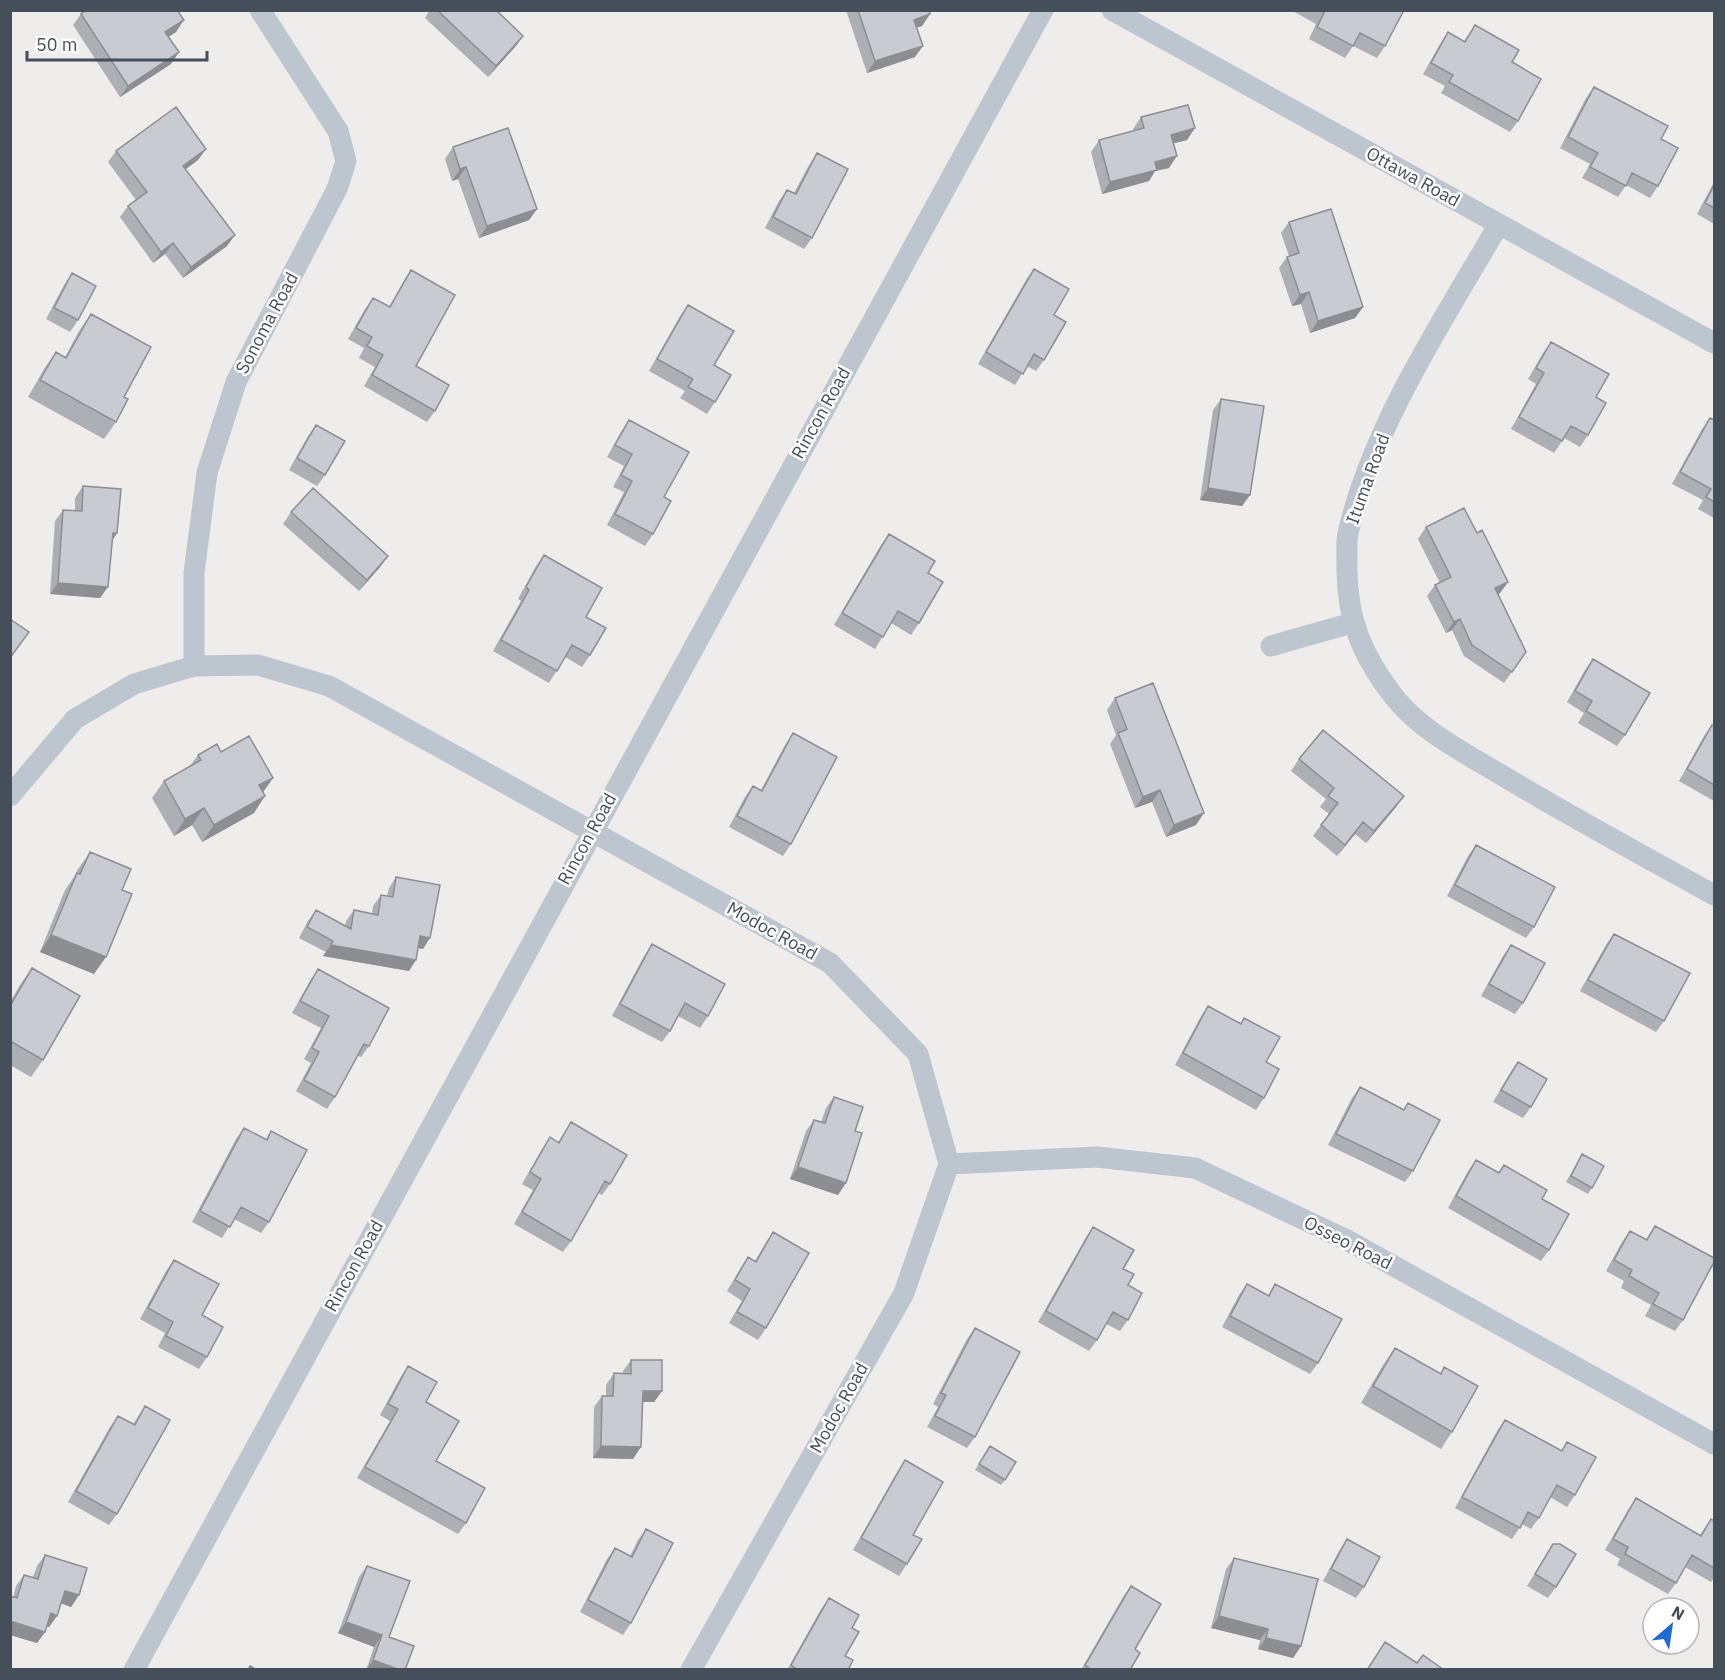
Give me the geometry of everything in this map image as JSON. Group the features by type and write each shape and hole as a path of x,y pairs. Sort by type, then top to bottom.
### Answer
{"street":[{"name":"Sonoma Road","path":"194,666 194,573 207,473 236,382 337,189 346,161 338,131 260,10"},
{"name":"Rincon Road","path":"134,1670 1043,10"},
{"name":"Ottawa Road","path":"1112,10 1714,343"},
{"name":"Ituma Road","path":"1499,224 1402,396 1375,451 1347,536 1347,583 1352,623 1370,660 1396,699 1438,736 1533,794 1714,895"},
{"path":"1271,645 1352,623"},
{"name":"Modoc Road","path":"10,796 75,719 134,684 194,666 258,665 329,686 830,963 918,1054 949,1164 904,1293 692,1670"},
{"name":"Osseo Road","path":"949,1164 1097,1157 1195,1168 1347,1240 1714,1444"}],"building":[{"path":"86,10 177,10 184,20 165,32 179,52 128,86 81,14"},
{"path":"437,10 496,10 523,36 496,66"},
{"path":"858,10 929,10 930,14 914,20 923,46 875,61"},
{"path":"1320,10 1404,10 1385,46 1360,33 1353,46 1317,27 1324,13"},
{"path":"1475,25 1519,50 1512,62 1541,79 1518,121 1449,82 1453,75 1431,63 1448,32 1465,42"},
{"path":"1594,87 1668,126 1661,139 1678,148 1658,186 1632,173 1626,186 1590,167 1598,153 1568,137"},
{"path":"1188,105 1195,128 1171,135 1177,156 1155,162 1157,170 1110,182 1099,140 1144,128 1141,117"},
{"path":"176,107 206,149 183,166 235,235 191,267 173,243 161,252 128,206 147,192 116,151"},
{"path":"508,128 537,209 487,226 466,167 460,169 453,147"},
{"path":"817,153 848,169 812,238 773,217 787,190 796,194"},
{"path":"1714,185 1714,208 1705,203"},
{"path":"1331,209 1363,307 1318,321 1309,292 1300,295 1287,257 1299,253 1289,222"},
{"path":"1034,269 1069,289 1054,315 1066,322 1044,360 1034,354 1023,374 986,352"},
{"path":"411,270 455,295 416,366 449,385 435,411 372,375 383,355 367,346 372,337 356,328 373,298 390,307"},
{"path":"72,273 96,286 78,320 54,308"},
{"path":"688,305 734,331 714,365 731,375 715,402 688,387 693,379 657,359"},
{"path":"91,314 151,347 124,397 128,399 116,422 40,380 56,352 66,358"},
{"path":"1551,342 1609,374 1596,397 1606,403 1588,435 1571,426 1562,441 1519,417 1544,373 1536,368"},
{"path":"1221,399 1264,406 1250,495 1208,488"},
{"path":"1710,418 1714,420 1714,502 1706,497 1711,489 1680,472"},
{"path":"629,420 689,452 664,497 671,501 653,534 615,514 632,481 621,475 632,454 615,445"},
{"path":"316,425 345,441 325,475 297,458"},
{"path":"83,486 121,489 117,533 113,533 108,587 58,583 63,510 82,511"},
{"path":"313,488 388,556 367,580 291,512"},
{"path":"1464,508 1477,533 1482,530 1508,582 1495,588 1526,652 1512,672 1472,645 1460,619 1454,622 1435,585 1451,577 1426,527"},
{"path":"889,534 935,561 928,573 943,582 919,623 898,611 883,637 842,613"},
{"path":"544,555 602,588 586,617 606,628 590,655 572,645 557,671 501,640 529,590 526,587"},
{"path":"10,619 29,632 10,658"},
{"path":"1593,659 1650,693 1625,735 1586,711 1592,701 1575,691"},
{"path":"1153,683 1204,813 1174,825 1160,790 1143,797 1118,733 1127,729 1115,698"},
{"path":"1712,725 1714,726 1714,785 1687,769"},
{"path":"1323,730 1404,796 1374,831 1363,822 1345,845 1321,825 1338,803 1328,796 1334,788 1299,759"},
{"path":"793,733 837,757 791,844 737,816 753,786 762,791"},
{"path":"249,736 273,778 259,785 265,796 214,825 204,808 185,819 164,781 201,760 198,755 217,744 221,752"},
{"path":"1476,845 1555,887 1534,927 1455,885"},
{"path":"90,852 131,869 122,890 132,894 106,957 51,935 77,873 80,874"},
{"path":"396,877 440,885 430,938 420,936 416,960 331,945 333,941 307,927 316,910 351,929 354,910 378,915 381,895 393,897"},
{"path":"1614,934 1690,973 1664,1021 1588,980"},
{"path":"652,944 725,984 708,1016 685,1003 670,1031 620,1004"},
{"path":"1511,945 1545,963 1523,1003 1489,984"},
{"path":"32,968 80,996 43,1060 10,1041 10,1006"},
{"path":"318,969 389,1008 369,1046 364,1044 335,1097 304,1080 319,1052 312,1048 329,1016 300,1001"},
{"path":"1208,1006 1241,1024 1244,1018 1280,1037 1266,1062 1279,1069 1264,1098 1183,1053"},
{"path":"1518,1062 1547,1079 1531,1107 1501,1090"},
{"path":"1360,1087 1404,1110 1408,1103 1440,1120 1413,1171 1336,1134"},
{"path":"834,1097 863,1107 855,1131 862,1133 846,1183 798,1167 814,1120 825,1123"},
{"path":"571,1122 627,1155 610,1184 605,1181 571,1241 522,1212 541,1179 530,1172 550,1137 559,1143"},
{"path":"244,1128 267,1140 271,1131 307,1150 269,1222 241,1207 230,1227 200,1211"},
{"path":"1582,1154 1604,1166 1592,1188 1571,1176"},
{"path":"1476,1160 1499,1173 1504,1165 1547,1190 1542,1199 1569,1214 1549,1250 1456,1196"},
{"path":"1655,1226 1714,1258 1683,1320 1653,1304 1659,1293 1629,1276 1632,1270 1614,1260 1630,1231 1647,1240"},
{"path":"1093,1227 1134,1250 1123,1269 1134,1274 1128,1285 1142,1293 1128,1320 1113,1312 1097,1340 1046,1311"},
{"path":"773,1232 809,1253 766,1328 737,1312 750,1289 735,1280 748,1257 756,1262"},
{"path":"174,1260 219,1284 202,1315 223,1327 207,1357 166,1336 173,1322 148,1308"},
{"path":"1247,1284 1269,1296 1275,1284 1342,1319 1318,1363 1230,1316"},
{"path":"975,1328 1020,1352 975,1437 935,1416 946,1395 941,1393"},
{"path":"1395,1348 1441,1374 1444,1367 1478,1386 1452,1432 1373,1386"},
{"path":"631,1360 662,1360 662,1391 643,1391 641,1447 601,1446 602,1396 613,1396 614,1373 631,1374"},
{"path":"408,1366 437,1382 426,1402 459,1421 436,1461 485,1488 466,1523 365,1467 398,1409 388,1404"},
{"path":"145,1406 170,1420 117,1514 76,1491 118,1416 135,1425"},
{"path":"1505,1420 1562,1451 1567,1442 1596,1457 1575,1495 1557,1485 1539,1518 1528,1512 1520,1528 1462,1497"},
{"path":"990,1446 1016,1462 1005,1480 979,1464"},
{"path":"905,1460 943,1482 913,1535 922,1539 907,1564 861,1538"},
{"path":"1636,1498 1701,1536 1711,1519 1714,1521 1714,1568 1692,1555 1676,1583 1625,1554 1628,1547 1613,1539"},
{"path":"646,1529 673,1543 631,1623 588,1600 615,1548 632,1557"},
{"path":"1347,1539 1380,1557 1364,1587 1331,1569"},
{"path":"1553,1544 1560,1544 1576,1554 1556,1587 1535,1574"},
{"path":"45,1555 87,1568 79,1595 65,1591 57,1616 51,1613 45,1632 10,1621 10,1596 17,1598 24,1575 38,1579"},
{"path":"1234,1558 1318,1579 1301,1646 1266,1638 1268,1629 1219,1616"},
{"path":"367,1566 410,1581 389,1637 414,1646 405,1670 373,1660 382,1635 346,1622"},
{"path":"1131,1586 1161,1604 1135,1649 1140,1653 1130,1670 1092,1670 1085,1665"},
{"path":"829,1598 859,1615 852,1628 859,1632 845,1656 853,1660 848,1670 798,1670 791,1665"},
{"path":"1385,1642 1417,1663 1423,1655 1444,1670 1367,1670"}]}
